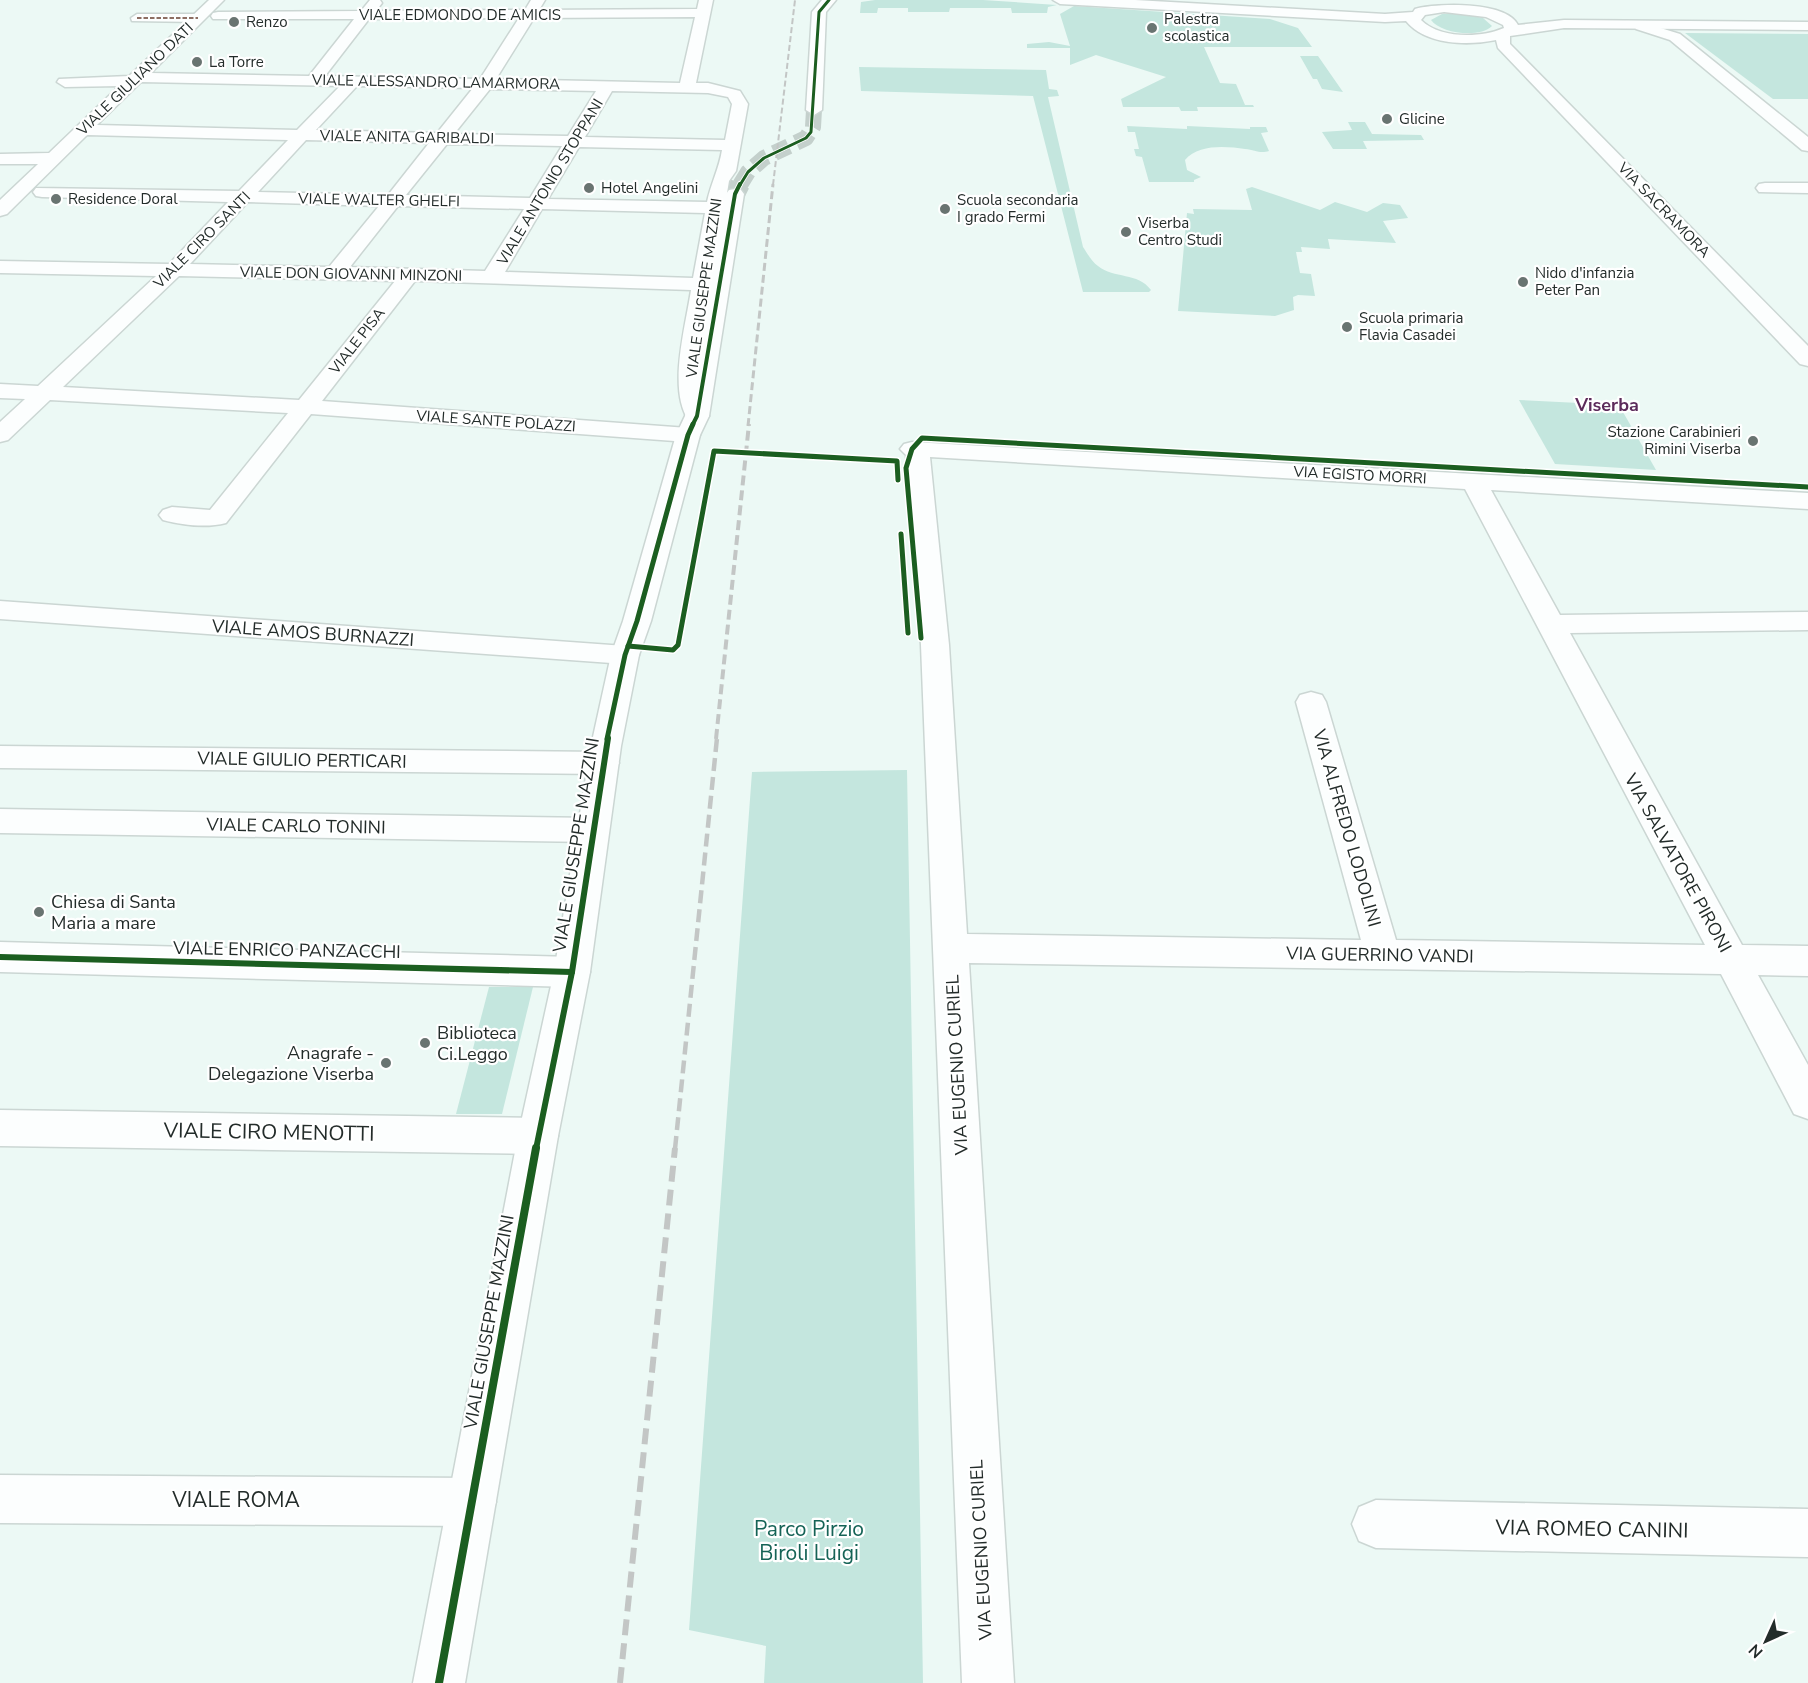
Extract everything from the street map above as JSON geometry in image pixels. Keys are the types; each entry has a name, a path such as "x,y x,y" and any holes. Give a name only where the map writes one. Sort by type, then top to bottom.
{"street":[{"path":"314,79 377,0"},
{"path":"334,273 390,200 485,84 538,0"},
{"path":"1060,0 1388,22 1418,22 1438,34 1467,38 1564,24"},
{"path":"1115,3 1133,0"},
{"path":"1161,0 1193,9"},
{"path":"1461,0 1474,10"},
{"path":"814,110 819,12 835,2"},
{"path":"1418,22 1430,9 1446,4 1500,17 1564,24 1690,27 1716,25"},
{"path":"687,87 704,6"},
{"name":"VIALE EDMONDO DE AMICIS","path":"217,8 365,15 531,14 704,6"},
{"name":"VIALE GIULIANO DATI","path":"0,210 198,18 217,8"},
{"name":"VIA SACRAMORA","path":"1500,17 1510,23 1503,45 1808,359"},
{"path":"137,18 198,18"},
{"path":"1612,25 1808,26"},
{"path":"1641,26 1675,37 1808,146"},
{"path":"1675,37 1690,27"},
{"name":"VIA SACRAMORA","path":"1467,38 1492,46 1520,62"},
{"name":"VIALE ALESSANDRO LAMARMORA","path":"65,82 136,79 314,79 687,87 724,90 734,94"},
{"name":"VIALE CIRO SANTI","path":"0,435 175,269 354,80"},
{"name":"VIALE ANTONIO STOPPANI","path":"492,277 576,141 607,86"},
{"name":"VIALE GIUSEPPE MAZZINI","path":"693,426 689,381 715,208 720,182 727,171 740,104 734,94"},
{"name":"VIALE ANITA GARIBALDI","path":"83,130 731,145"},
{"path":"0,159 54,158"},
{"path":"1765,188 1808,188"},
{"name":"VIALE WALTER GHELFI","path":"42,192 715,208"},
{"name":"VIALE GIUSEPPE MAZZINI","path":"439,1683 538,1136 572,972 603,764 625,655 637,621 693,426 735,194"},
{"name":"VIALE DON GIOVANNI MINZONI","path":"0,267 175,269 702,284"},
{"name":"VIALE PISA","path":"305,407 410,275"},
{"name":"VIALE SANTE POLAZZI","path":"0,392 693,426"},
{"path":"172,515 217,518 305,407"},
{"name":"VIA EGISTO MORRI","path":"918,449 1808,501"},
{"name":"VIA EUGENIO CURIEL","path":"918,449 935,645 988,1683"},
{"name":"VIA SALVATORE PIRONI","path":"1474,482 1548,624 1808,1102"},
{"name":"VIALE AMOS BURNAZZI","path":"0,610 625,655"},
{"path":"1548,624 1808,621"},
{"name":"VIA ALFREDO LODOLINI","path":"1311,702 1383,955"},
{"name":"VIALE GIULIO PERTICARI","path":"0,758 603,764"},
{"name":"VIALE CARLO TONINI","path":"0,821 592,830"},
{"name":"VIA GUERRINO VANDI","path":"951,948 1808,961"},
{"name":"VIALE ENRICO PANZACCHI","path":"0,957 572,972"},
{"name":"VIALE CIRO MENOTTI","path":"0,1128 538,1136"},
{"name":"VIALE ROMA","path":"0,1499 472,1502"},
{"name":"VIA ROMEO CANINI","path":"1377,1524 1808,1533"}],"green space":[{"path":"983,0 1057,5 1048,7 1047,13 1012,13 1011,8 950,8 949,12 908,12 908,8 878,8 877,13 860,13 861,2"},
{"path":"1074,6 1270,19 1298,28 1312,47 1204,47 1220,83 1236,84 1245,105 1254,107 1197,107 1198,111 1181,111 1179,107 1123,107 1121,99 1166,77 1096,55 1070,65 1070,48 1027,48 1027,44 1049,42 1070,46 1060,14"},
{"path":"1458,13 1483,18 1492,26 1479,32 1461,33 1443,29 1431,20 1442,14"},
{"path":"1685,33 1808,34 1808,99 1773,99"},
{"path":"1300,56 1318,56 1343,92 1322,89 1317,79 1313,79"},
{"path":"859,67 1046,70 1049,89 1057,90 1059,96 1048,97 1083,247 1094,262 1104,270 1139,280 1151,290 1149,292 1083,292 1033,96 861,91"},
{"path":"1348,122 1365,122 1372,134 1421,135 1424,140 1363,141 1367,149 1333,149 1322,132 1352,130"},
{"path":"1127,126 1187,129 1187,126 1250,129 1250,127 1266,127 1268,132 1261,133 1269,151 1213,147 1197,151 1185,160 1187,170 1201,177 1194,182 1149,182 1142,157 1136,156 1134,149 1139,149 1135,132 1128,132"},
{"path":"1252,187 1320,210 1335,202 1367,212 1383,203 1400,205 1408,218 1383,221 1396,243 1328,239 1330,249 1301,247 1302,252 1296,252 1300,273 1311,274 1315,296 1293,297 1294,310 1275,316 1178,311 1187,213 1194,214 1193,209 1252,210 1246,189"},
{"path":"1519,400 1619,405 1656,470 1555,464"},
{"name":"Parco Pirzio Biroli Luigi","path":"907,770 923,1683 764,1683 766,1646 689,1630 752,772"},
{"path":"489,987 533,987 502,1114 456,1114"}],"tunnel":[{"path":"740,185 748,172 764,158 806,138 813,127 814,110"},
{"path":"735,194 740,184"}],"railway":[{"path":"773,185 795,0"},
{"path":"748,426 773,184"},
{"path":"716,739 749,424"},
{"path":"675,1149 717,738"},
{"path":"620,1683 675,1148"}],"marked path":[{"path":"137,18 198,18"}],"cycle path":[{"path":"439,1683 538,1136 572,972 606,746 625,655 637,621 688,435 697,416 735,194 741,181 756,164 806,138 811,132 819,12 829,0"},
{"path":"921,638 906,468 912,449 922,438 1808,487"},
{"path":"628,646 673,650 678,645 714,451 897,461 898,480"},
{"path":"901,534 908,633"},
{"path":"0,957 572,972"}],"place":[{"name":"Renzo","path":"234,22"},
{"name":"Palestra scolastica","path":"1152,28"},
{"name":"La Torre","path":"197,62"},
{"name":"Glicine","path":"1387,119"},
{"name":"Hotel Angelini","path":"589,188"},
{"name":"Residence Doral","path":"56,199"},
{"name":"Scuola secondaria I grado Fermi","path":"945,209"},
{"name":"Viserba Centro Studi","path":"1126,232"},
{"name":"Nido d'infanzia Peter Pan","path":"1523,282"},
{"name":"Scuola primaria Flavia Casadei","path":"1347,327"},
{"name":"Stazione Carabinieri Rimini Viserba","path":"1753,441"},
{"name":"Chiesa di Santa Maria a mare","path":"39,912"},
{"name":"Biblioteca Ci.Leggo","path":"425,1043"},
{"name":"Anagrafe - Delegazione Viserba","path":"386,1063"}],"district":[{"name":"Viserba","path":"1607,405"}]}
